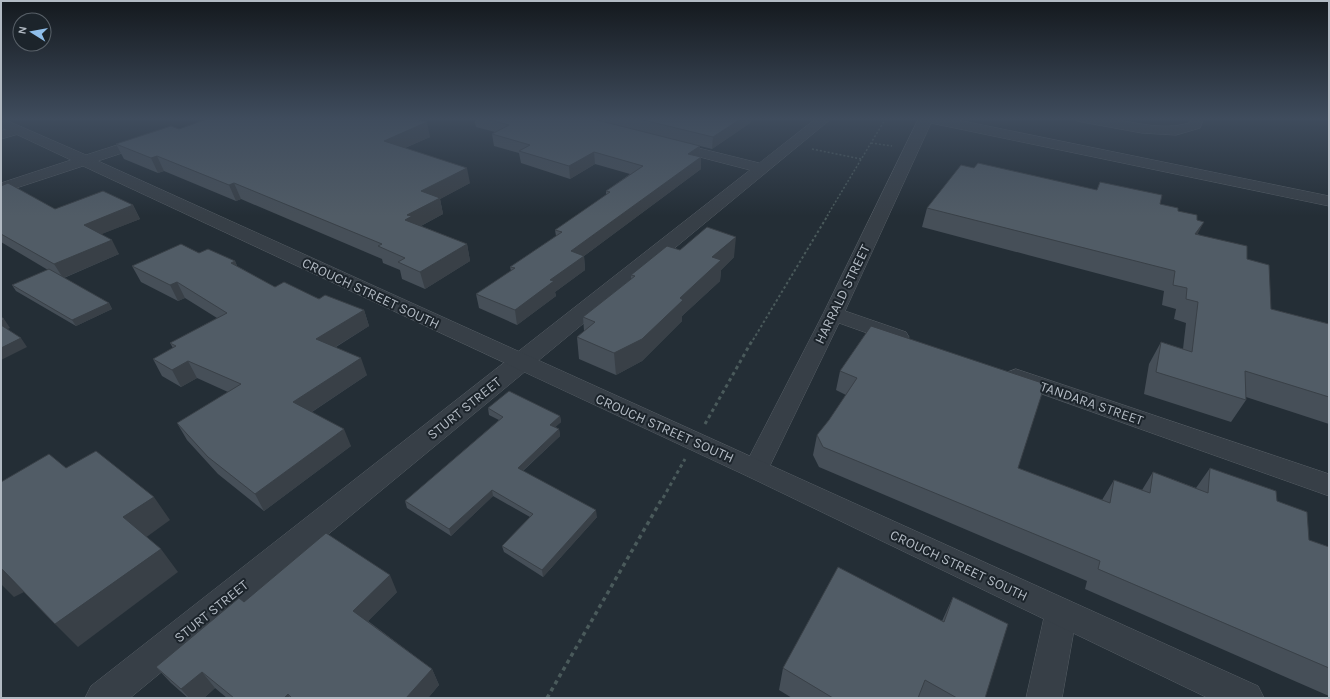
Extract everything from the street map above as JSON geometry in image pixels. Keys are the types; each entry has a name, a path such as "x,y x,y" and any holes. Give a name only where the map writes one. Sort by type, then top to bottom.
{"street":[{"name":"CROUCH STREET SOUTH","path":"62,151 694,442 756,469 1061,613 1246,698"},
{"path":"1,188 115,151"},
{"path":"691,151 762,169"},
{"name":"STURT STREET","path":"103,698 785,151"},
{"name":"HARRALD STREET","path":"756,469 833,314 911,151"},
{"path":"1085,151 1329,201"},
{"path":"833,314 916,343"},
{"name":"TANDARA STREET","path":"998,371 1329,484"},
{"path":"1044,698 1061,613"}],"path":[{"path":"820,151 861,159"},
{"path":"547,698 764,320 866,151"}],"building":[{"path":"133,151 414,151 467,168 421,191 440,198 407,215 412,216 405,220 467,244 420,272 398,262 405,258 378,246 382,244 234,183 229,185 157,156 151,158"},
{"path":"519,151 693,151 688,154 701,157 571,251 584,256 550,280 554,281 515,310 476,294 515,268 510,267 562,232 555,230 610,192 606,191 643,166 594,152 569,166"},
{"path":"978,163 1097,190 1100,182 1162,195 1160,204 1178,208 1178,211 1197,215 1197,220 1204,222 1195,234 1247,246 1247,259 1269,265 1271,309 1329,324 1329,397 1245,371 1246,400 1156,372 1161,342 1192,352 1198,302 1186,299 1187,288 1173,285 1175,271 927,208 961,165 974,168"},
{"path":"8,183 55,209 103,191 133,205 84,225 112,240 54,264 1,234 1,186"},
{"path":"707,227 736,237 712,257 721,260 680,298 683,300 642,339 614,353 577,337 595,322 583,317 635,276 631,275 667,246 680,250"},
{"path":"181,244 199,253 208,249 235,261 231,263 275,287 284,282 319,299 325,295 364,310 316,339 361,358 293,402 344,429 255,494 208,457 177,423 241,384 188,361 172,370 153,359 176,346 170,343 227,313 177,282 170,285 132,266"},
{"path":"49,269 109,303 72,320 12,285"},
{"path":"1,325 21,338 1,348"},
{"path":"871,326 1045,384 1018,468 1110,503 1114,480 1150,493 1153,472 1208,493 1210,468 1276,491 1277,501 1307,512 1309,540 1329,547 1329,668 1098,569 1100,561 823,447 817,435 829,420 857,378 840,371"},
{"path":"509,391 560,416 550,425 559,429 518,468 596,510 542,570 502,546 533,514 492,490 449,529 405,501 503,417 488,408"},
{"path":"96,451 154,497 123,517 161,549 55,624 1,569 1,482 49,454 66,468"},
{"path":"326,533 390,575 353,611 432,669 406,698 292,698 288,694 284,698 234,698 202,672 181,689 156,667 239,598 244,602"},
{"path":"838,567 944,622 953,597 1008,624 985,698 957,698 925,680 918,698 833,698 783,668"}]}
